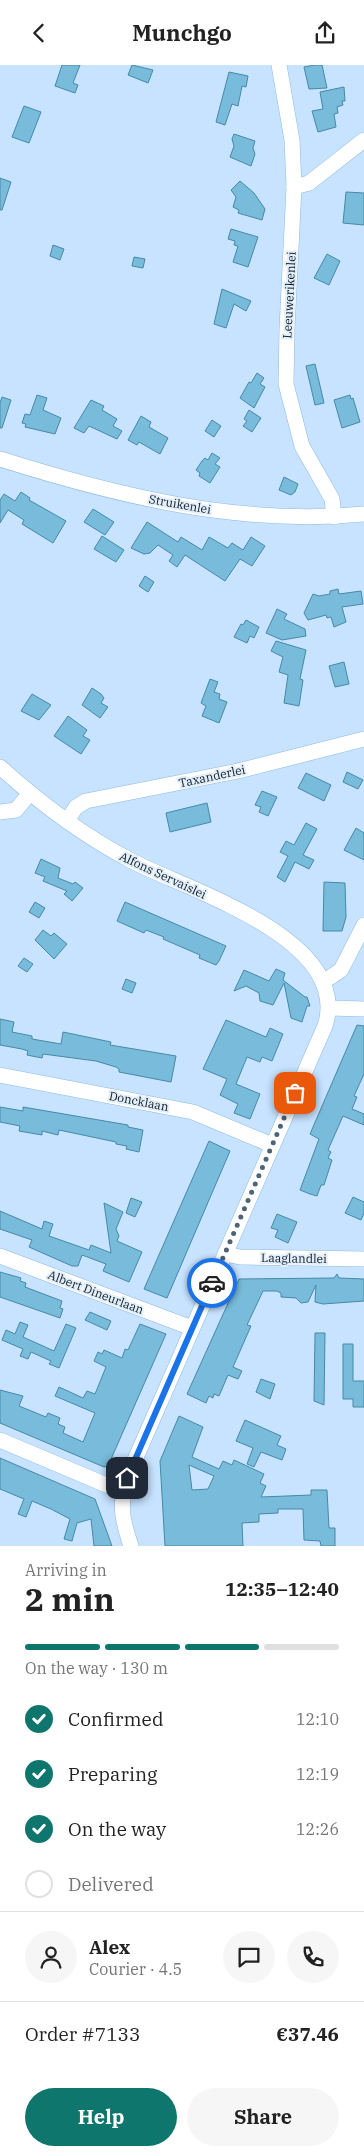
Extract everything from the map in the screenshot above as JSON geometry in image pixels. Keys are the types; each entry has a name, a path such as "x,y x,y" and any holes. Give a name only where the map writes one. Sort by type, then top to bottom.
{"street":[{"name":"Leeuwerikenlei","path":"279,65 292,140 294,187 286,329 286,384 302,446 332,499 334,517"},
{"path":"294,187 309,183 364,140"},
{"name":"Struikenlei","path":"0,459 55,477 155,501 202,509 282,517 334,517 364,514"},
{"name":"Taxanderlei","path":"67,821 76,807 86,801 238,771 364,739"},
{"name":"Alfons Servaislei","path":"0,767 29,794 67,821 131,861 234,908 264,924 297,950 310,963 324,982"},
{"path":"0,813 16,810 29,794"},
{"path":"131,1546 121,1511 123,1492 224,1254 325,1026 329,1009 324,982 341,970 364,925"},
{"path":"329,1009 364,1009"},
{"name":"Doncklaan","path":"0,1075 193,1112 272,1145"},
{"name":"Laaglandlei","path":"224,1254 240,1257 364,1259"},
{"name":"Albert Dineurlaan","path":"0,1256 192,1328"},
{"path":"0,1440 123,1492"}],"building":[{"path":"62,65 80,65 73,83 78,85 75,93 55,86"},
{"path":"132,65 153,70 148,83 128,75"},
{"path":"322,65 327,88 309,89 304,67"},
{"path":"229,72 248,76 246,87 242,86 238,106 232,104 225,125 216,122"},
{"path":"344,87 345,101 342,101 343,105 337,107 338,113 334,114 336,127 318,132 312,111 323,109 320,92"},
{"path":"24,106 41,112 29,143 12,137"},
{"path":"234,134 255,141 253,148 255,154 251,166 230,157 234,146 232,139"},
{"path":"0,178 11,182 2,210 0,210"},
{"path":"240,181 254,193 265,209 262,220 238,213 239,210 233,207 236,197 231,190"},
{"path":"346,192 364,193 364,225 343,223"},
{"path":"231,229 258,237 248,267 233,262 238,246 234,245 235,241 228,239"},
{"path":"53,245 64,249 60,260 50,256"},
{"path":"327,254 340,261 329,285 314,278"},
{"path":"134,257 145,259 143,268 132,266"},
{"path":"222,289 251,301 246,311 234,304 226,328 214,324"},
{"path":"315,364 324,403 315,405 306,366"},
{"path":"257,373 264,378 260,384 265,387 254,408 240,398 249,382 251,383"},
{"path":"37,395 47,398 43,410 61,418 55,434 25,427 26,424 22,423 25,414 30,415"},
{"path":"350,395 351,399 353,398 360,422 342,428 334,400"},
{"path":"2,397 11,400 2,428 0,428 0,403"},
{"path":"91,400 104,406 102,410 117,419 113,426 122,431 117,439 89,426 84,433 74,428"},
{"path":"249,410 261,418 252,432 243,426 247,421 244,419"},
{"path":"141,416 151,422 149,427 168,438 160,454 139,442 137,445 128,440"},
{"path":"212,420 221,426 214,437 205,431"},
{"path":"212,453 220,458 215,464 220,467 210,483 199,476 200,473 196,470 205,458 208,460"},
{"path":"284,477 298,484 295,492 291,495 279,490"},
{"path":"21,492 30,498 29,500 66,521 53,543 22,524 24,520 8,510 0,523 0,500 4,494 15,501"},
{"path":"93,509 114,522 105,535 84,522"},
{"path":"147,522 178,542 181,537 202,550 209,537 228,548 232,543 243,550 251,537 265,546 252,566 240,559 225,581 185,555 177,567 169,561 173,555 158,545 150,553 144,554 131,548"},
{"path":"102,536 124,550 116,562 94,549"},
{"path":"145,576 154,582 148,592 139,586"},
{"path":"338,589 339,594 361,591 363,604 342,607 346,622 334,627 331,617 327,618 326,615 308,620 304,613 313,594 319,596 330,594 330,591"},
{"path":"277,609 287,614 284,619 305,629 306,636 282,640 266,633"},
{"path":"246,620 259,627 254,638 250,636 247,643 234,637 241,624 243,625"},
{"path":"276,641 306,650 300,679 303,680 299,706 284,703 288,675 279,672 283,657 271,651"},
{"path":"344,662 349,684 335,687 329,666"},
{"path":"210,679 218,682 214,692 220,694 219,699 227,702 219,723 202,716 206,706 201,703"},
{"path":"92,688 101,694 104,698 101,703 108,707 100,718 82,705"},
{"path":"32,694 51,705 39,720 21,711"},
{"path":"68,716 87,730 83,736 90,740 81,754 54,736"},
{"path":"347,772 363,780 358,789 343,782"},
{"path":"306,773 331,785 324,801 298,788"},
{"path":"262,791 277,797 268,816 259,812 261,807 255,805"},
{"path":"207,803 211,822 170,832 166,813"},
{"path":"306,823 317,829 303,855 314,860 309,869 295,862 285,882 277,877 288,856 280,852 286,841 294,845"},
{"path":"356,828 364,833 364,860 344,850"},
{"path":"41,859 60,868 58,878 73,884 75,882 83,888 72,901 64,894 67,891 43,881 45,877 35,873"},
{"path":"324,882 345,883 346,917 342,931 323,931"},
{"path":"35,902 45,908 39,918 29,912"},
{"path":"125,902 226,946 219,961 216,965 199,958 200,955 163,939 164,937 146,930 144,933 117,921"},
{"path":"43,930 51,936 54,933 67,944 54,959 35,940"},
{"path":"24,958 33,964 27,972 18,966"},
{"path":"276,969 285,973 283,980 307,997 310,1006 307,1006 302,1022 291,1018 284,983 273,1005 260,1001 259,993 246,986 234,991 244,970 269,981"},
{"path":"126,979 136,983 132,993 122,989"},
{"path":"0,1019 14,1022 12,1032 32,1036 32,1039 61,1044 63,1032 111,1042 110,1045 176,1056 171,1082 119,1072 119,1069 116,1067 96,1061 43,1054 42,1058 27,1055 28,1051 0,1045"},
{"path":"226,1020 266,1037 270,1028 283,1034 272,1061 262,1057 260,1062 247,1057 236,1084 260,1094 250,1119 234,1113 238,1104 220,1095 227,1079 203,1069"},
{"path":"357,1025 364,1026 364,1074 354,1096 357,1097 352,1109 364,1114 364,1125 343,1116 328,1150 331,1152 328,1158 332,1160 324,1185 321,1185 317,1196 300,1190 319,1139 310,1134"},
{"path":"0,1107 23,1111 23,1107 128,1125 128,1127 143,1130 139,1152 126,1149 127,1146 116,1144 116,1142 59,1130 58,1135 42,1131 42,1135 19,1131 20,1126 0,1122"},
{"path":"209,1141 230,1151 167,1298 144,1289"},
{"path":"353,1197 364,1202 364,1213 361,1220 345,1213"},
{"path":"131,1198 142,1202 135,1217 126,1213"},
{"path":"104,1203 123,1212 116,1229 119,1236 117,1241 142,1252 129,1282 103,1271 106,1264 82,1255 78,1266 72,1266 29,1247 32,1240 0,1229 0,1211 42,1229 44,1221 53,1224 49,1236 89,1250 91,1245 111,1253"},
{"path":"277,1214 297,1222 288,1243 275,1237 278,1230 271,1228"},
{"path":"0,1272 21,1278 20,1281 26,1283 25,1287 62,1301 60,1308 63,1309 60,1318 0,1297"},
{"path":"337,1274 339,1278 364,1279 364,1301 323,1304 315,1302 316,1285 308,1302 301,1303 296,1298 281,1297 281,1293 277,1291 263,1291 247,1325 251,1326 233,1367 242,1371 238,1379 228,1375 219,1396 214,1394 213,1398 209,1396 206,1403 187,1394 239,1279 334,1278"},
{"path":"90,1312 111,1321 107,1330 85,1320"},
{"path":"20,1322 28,1325 23,1337 54,1351 66,1324 76,1328 59,1368 49,1364 51,1361 31,1352 28,1359 20,1356 23,1349 2,1340 6,1330 15,1334"},
{"path":"140,1324 166,1334 108,1466 104,1467 0,1423 0,1390 23,1396 19,1406 46,1417 48,1413 60,1418 58,1424 65,1427 63,1433 83,1442 95,1413 55,1396 59,1387 83,1398 87,1391 95,1394 106,1367 94,1361 98,1352 102,1354 104,1350 122,1358 125,1349 128,1350"},
{"path":"315,1333 325,1333 324,1405 314,1401"},
{"path":"343,1344 353,1344 353,1381 364,1381 364,1407 353,1407 353,1399 343,1399"},
{"path":"261,1379 275,1384 270,1399 256,1392"},
{"path":"179,1416 203,1427 192,1457 219,1469 223,1461 232,1465 234,1460 264,1474 260,1483 266,1486 261,1497 311,1495 311,1490 327,1490 329,1528 335,1528 335,1546 321,1546 320,1541 304,1540 303,1509 278,1509 278,1513 259,1514 259,1522 242,1523 243,1546 165,1546 160,1461","holes":["189,1465 214,1476 208,1489 192,1490"]},
{"path":"245,1420 281,1436 277,1445 286,1449 282,1460 261,1452 254,1467 247,1464 253,1448 236,1441"},
{"path":"0,1458 95,1499 112,1546 94,1546 91,1519 77,1523 72,1541 64,1539 70,1519 51,1509 32,1501 26,1517 18,1514 24,1499 0,1489"}],"way so far":[{"path":"212,1283 295,1093"}],"route":[{"path":"127,1478 212,1283"}]}
